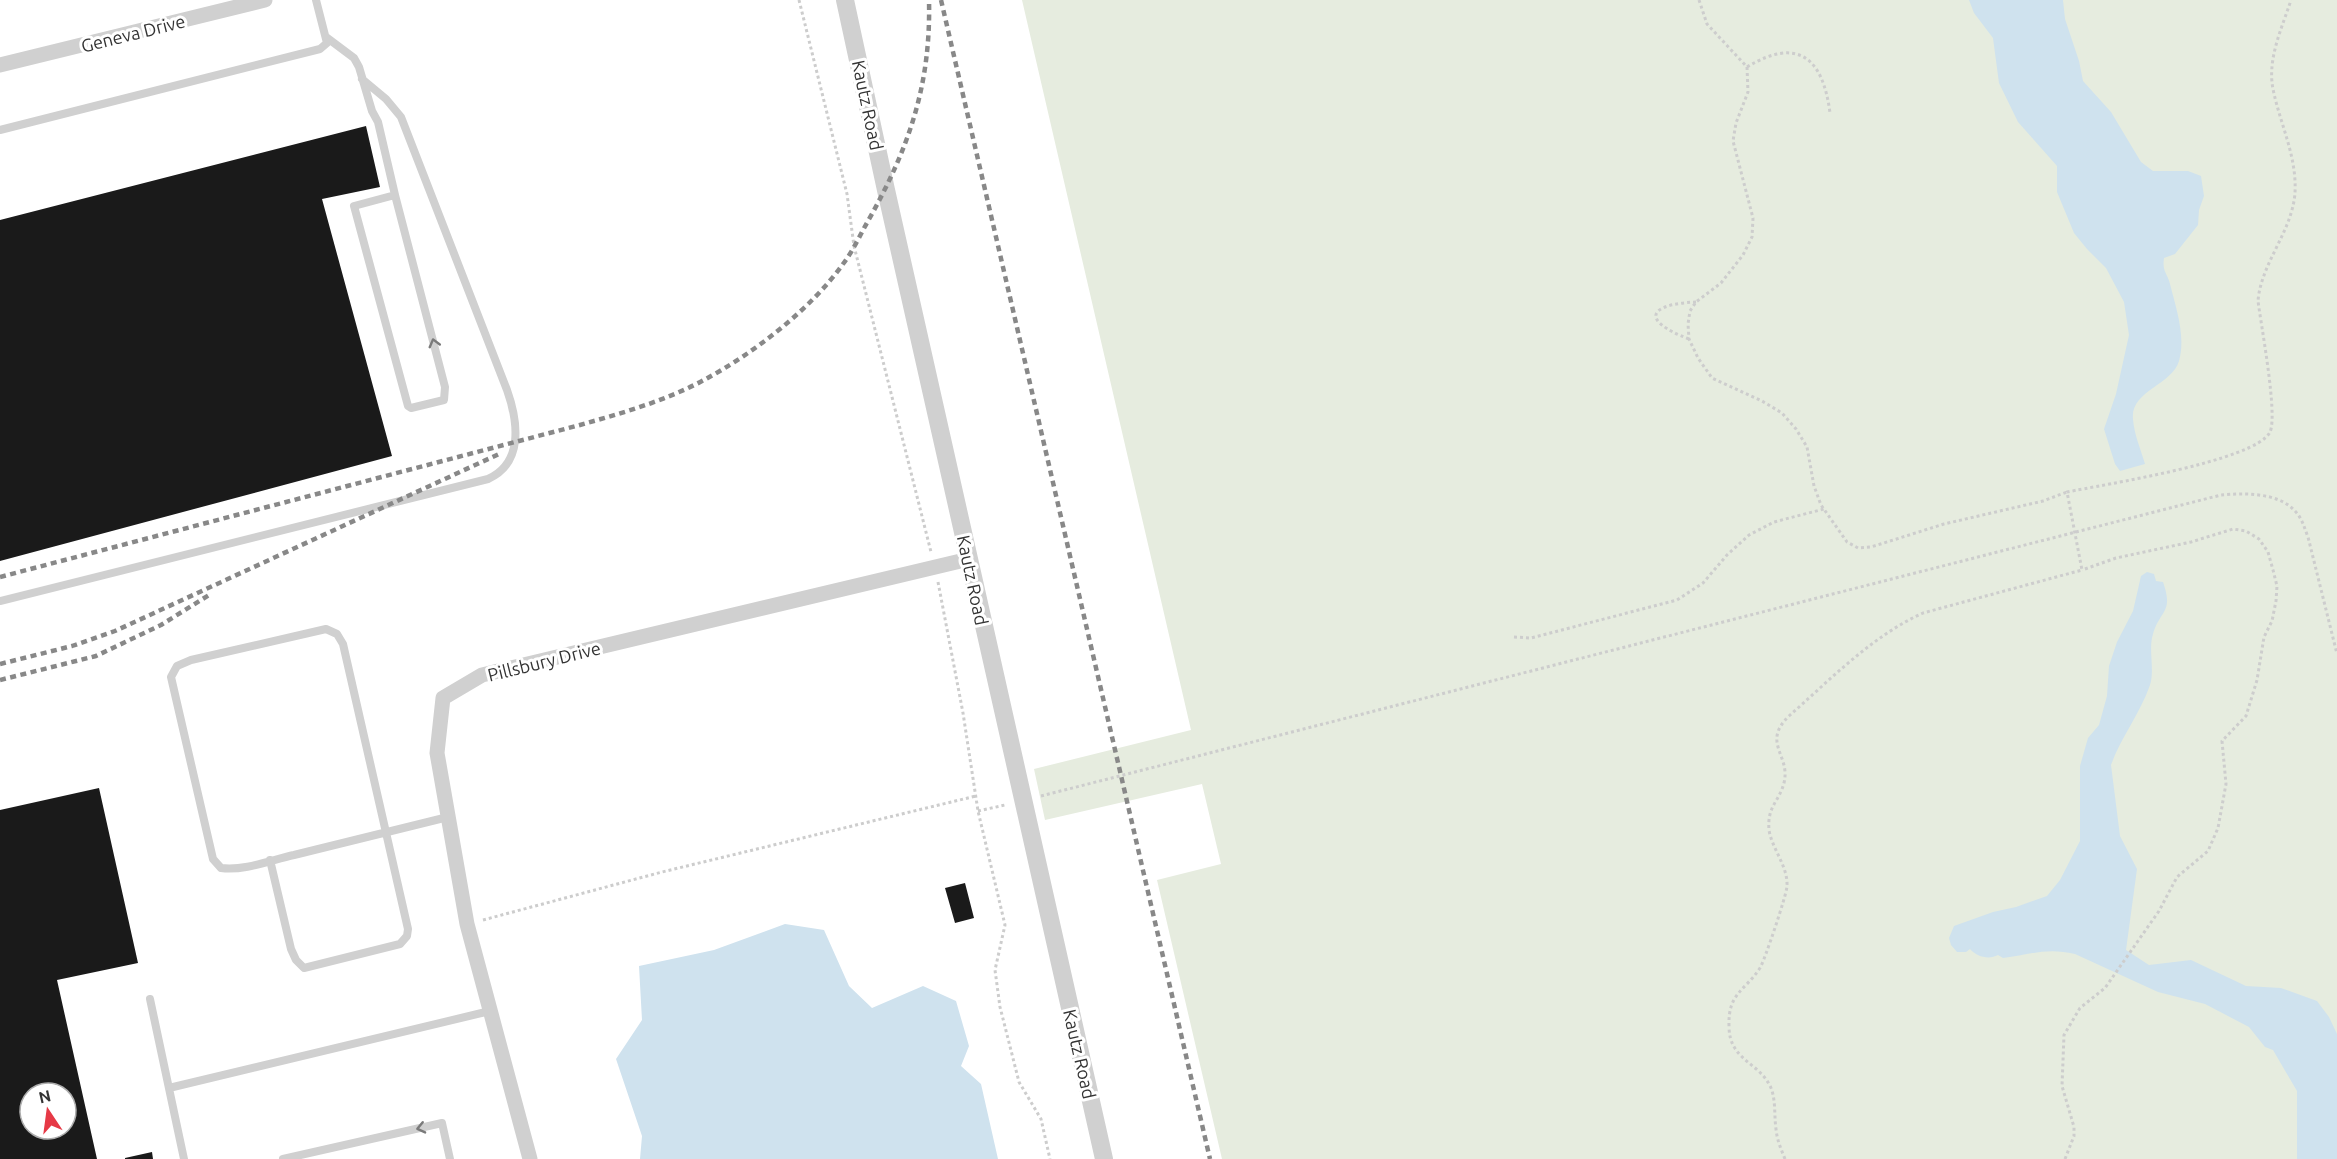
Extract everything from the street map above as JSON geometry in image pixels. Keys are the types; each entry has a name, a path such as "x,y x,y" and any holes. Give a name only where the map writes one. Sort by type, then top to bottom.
{"street":[{"name":"Geneva Drive","path":"0,65 265,0"},
{"name":"Kautz Road","path":"845,0 1022,801 1104,1159"},
{"name":"Pillsbury Drive","path":"530,1159 467,924 437,753 443,698 482,675 969,559"}],"lane":[{"path":"0,130 320,49 327,43 316,0"},
{"path":"326,38 354,58 378,122 445,387 444,399 411,408 408,406 354,206 395,195"},
{"path":"0,601 474,482 500,474 510,460 516,426 515,412 507,390 400,117 386,99 362,79"},
{"path":"270,860 291,950 296,960 304,968 400,944 406,936 408,929 387,832 343,644 337,633 326,629 191,660 177,666 171,677 213,859 221,868 233,870 270,860 387,832 448,817"},
{"path":"150,999 184,1159"},
{"path":"169,1088 490,1011"},
{"path":"283,1159 442,1123 450,1159"}],"path":[{"path":"799,0 847,194 854,246 935,567 963,713 975,796 1005,925 995,970 1000,1007 1017,1074 1041,1119 1050,1159"},
{"path":"1699,0 1707,24 1747,67 1748,92 1736,123 1733,141 1753,218 1752,237 1743,255 1721,283 1696,302 1690,311 1689,339 1698,358 1712,378 1782,413 1796,429 1807,447 1814,486 1824,508 1847,542 1858,548 1870,548 1944,524 2043,501 2067,492 2112,485 2236,453 2259,443 2269,434 2272,423 2272,401 2258,301 2259,288 2292,214 2295,192 2293,163 2273,89 2272,73 2275,46 2291,0"},
{"path":"1747,67 1772,53 1786,51 1797,54 1808,61 1827,90 1830,113"},
{"path":"1689,339 1669,331 1659,324 1656,318 1662,307 1674,303 1696,302"},
{"path":"2067,492 2082,570"},
{"path":"978,811 2221,495 2243,493 2278,500 2293,508 2302,519 2337,654"},
{"path":"1514,637 1531,638 1677,600 1702,583 1727,555 1749,536 1774,522 1824,508"},
{"path":"1785,1159 1779,1147 1771,1087 1739,1056 1731,1043 1729,1028 1730,1011 1736,993 1761,967 1787,887 1782,866 1771,840 1769,827 1769,813 1783,786 1785,776 1776,742 1781,724 1884,634 1923,613 2082,570 2116,558 2191,542 2233,529 2246,531 2259,539 2268,552 2277,586 2272,621 2264,637 2257,680 2246,716 2222,741 2226,784 2218,828 2208,851 2177,877 2159,911 2105,988 2080,1008 2064,1035 2062,1086 2074,1127 2074,1136 2065,1159"},
{"path":"467,924 673,869 975,796"}],"shaded area":[{"path":"1022,0 2337,0 2337,1159 1222,1159 1157,880 1221,864 1202,784 1045,820 1034,769 1191,730"}],"water":[{"path":"1969,0 2063,0 2065,19 2083,81 2111,112 2141,162 2153,171 2188,171 2201,176 2204,196 2199,210 2198,225 2175,254 2164,258 2164,269 2170,284 2181,332 2179,361 2175,369 2144,395 2134,409 2135,430 2145,464 2120,471 2115,464 2104,429 2116,394 2129,335 2124,302 2106,268 2074,233 2057,192 2057,166 2018,122 1999,83 1993,38 1974,13"},
{"path":"2147,572 2154,574 2156,581 2163,582 2167,606 2153,634 2150,685 2111,765 2120,836 2137,869 2126,950 2149,965 2191,960 2246,986 2281,988 2317,1001 2329,1017 2337,1034 2337,1159 2297,1159 2297,1091 2273,1050 2265,1047 2249,1027 2205,1004 2158,992 2075,954 2046,951 2003,958 1998,955 1983,957 1970,949 1966,952 1957,952 1951,945 1949,938 1954,926 2047,896 2060,880 2080,841 2080,766 2088,738 2099,725 2107,696 2109,666 2117,642 2133,611 2141,576"},
{"path":"785,924 824,930 849,986 872,1008 923,986 956,1001 969,1046 961,1066 981,1084 998,1159 640,1159 642,1136 616,1059 642,1020 639,966 714,950"}],"building":[{"path":"366,126 380,187 322,199 392,456 0,561 0,220"},
{"path":"99,788 138,963 57,980 97,1159 0,1159 0,810"},
{"path":"965,883 974,918 955,923 945,888"},
{"path":"152,1152 153,1159 125,1159 125,1158"}],"railway":[{"path":"0,577 596,420 674,394 723,369 761,344 798,314 830,281 847,259 895,168 915,115 926,60 929,0"},
{"path":"941,0 1210,1159"},
{"path":"0,664 72,646 115,631 499,454"},
{"path":"0,680 96,656 161,625 209,595"}]}
